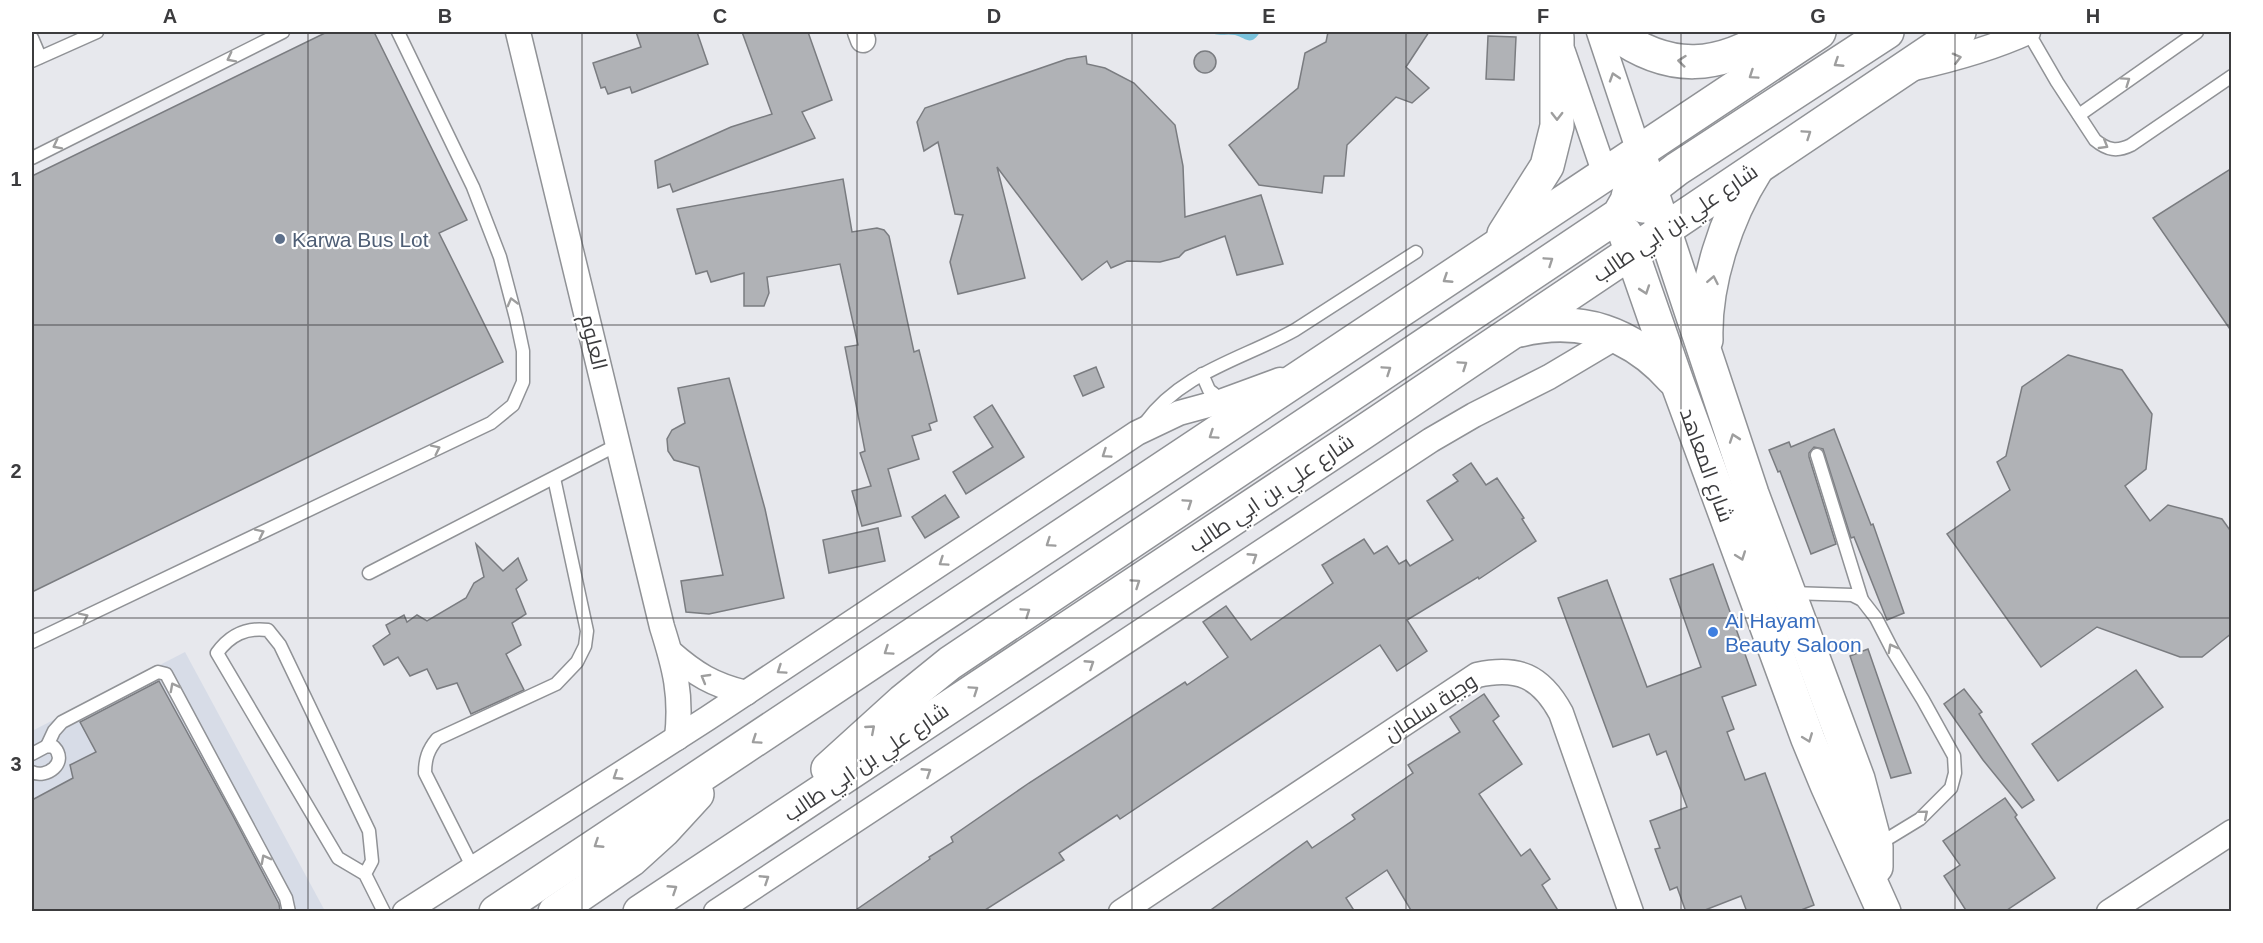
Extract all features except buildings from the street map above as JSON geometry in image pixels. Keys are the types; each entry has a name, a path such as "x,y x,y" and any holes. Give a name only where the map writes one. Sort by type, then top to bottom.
{"main road":[{"path":"1613,32 1630,44 1665,59 1692,62 1719,59 1745,51 1776,32"},
{"path":"496,912 1820,32"},
{"path":"1632,252 1640,212 1651,189 1677,169 1887,32"},
{"name":"شارع علي بن ابي طالب","path":"640,912 1959,32"},
{"path":"1496,246 1546,166 1557,126 1557,34"},
{"path":"767,827 862,736 950,663 1619,214 1627,201 1639,152"},
{"name":"شارع المعاهد","path":"1639,152 1752,494 1858,779 1876,847 1880,902"},
{"path":"1707,359 1708,304 1720,249 1742,192 1758,166"},
{"name":"شارع المعاهد","path":"1605,174 1677,382 1808,739 1880,902"},
{"path":"1512,332 1539,325 1566,324 1589,327 1618,336 1640,348 1677,382"},
{"path":"555,912 631,860 687,805 717,766"}],"street":[{"name":"العلوم","path":"518,32 662,627 670,652 679,694 677,738"},
{"name":"شارع المعاهد","path":"1599,32 1639,152"},
{"name":"شارع علي بن ابي طالب","path":"1900,71 1962,57 2028,32"},
{"name":"شارع المعاهد","path":"1557,34 1605,174"},
{"name":"شارع علي بن ابي طالب","path":"716,912 1431,440 1474,415 1549,377 1618,336"},
{"path":"405,912 746,693 1137,433 1179,413 1223,401 1314,367"},
{"path":"670,652 705,679 724,688 746,693"},
{"name":"وجبة سلمان","path":"1121,912 1477,675 1497,670 1518,672 1536,681 1552,695 1562,713 1631,912"},
{"path":"2109,912 2232,832"}],"lane":[{"path":"32,38 36,59 97,32"},
{"path":"32,158 284,32"},
{"path":"32,642 491,423 513,405 523,382 523,351 500,257 472,187 398,32"},
{"path":"2028,32 2056,82 2095,140 2112,150 2122,149 2232,75"},
{"path":"2079,115 2197,32"},
{"path":"1137,433 1166,400 1182,386 1202,374 1295,330 1416,252"},
{"path":"1202,374 1209,390 1223,401"},
{"path":"369,573 619,444"},
{"path":"1817,455 1862,600 1876,618 1954,756 1955,773 1951,788 1920,819 1876,847"},
{"path":"473,868 425,773 425,762 429,748 438,739 556,684 577,662 585,646 586,631 554,478"},
{"path":"1790,592 1852,595 1862,600"},
{"path":"365,874 372,861 369,831 280,645 268,630 256,628 226,640 217,653 338,858 365,874 384,912"},
{"path":"47,746 54,731 72,716 158,672 166,674 286,898 289,912"},
{"path":"32,754 47,746 54,747 60,752 60,760 56,766 43,773 32,772"}],"shaded area":[{"path":"185,652 325,911 32,912 32,731"}],"water":[{"path":"1210,32 1260,32 1251,40 1235,35"}],"place":[{"name":"Karwa Bus Lot","path":"280,239"},
{"name":"Al Hayam Beauty Saloon","path":"1713,632"}]}
